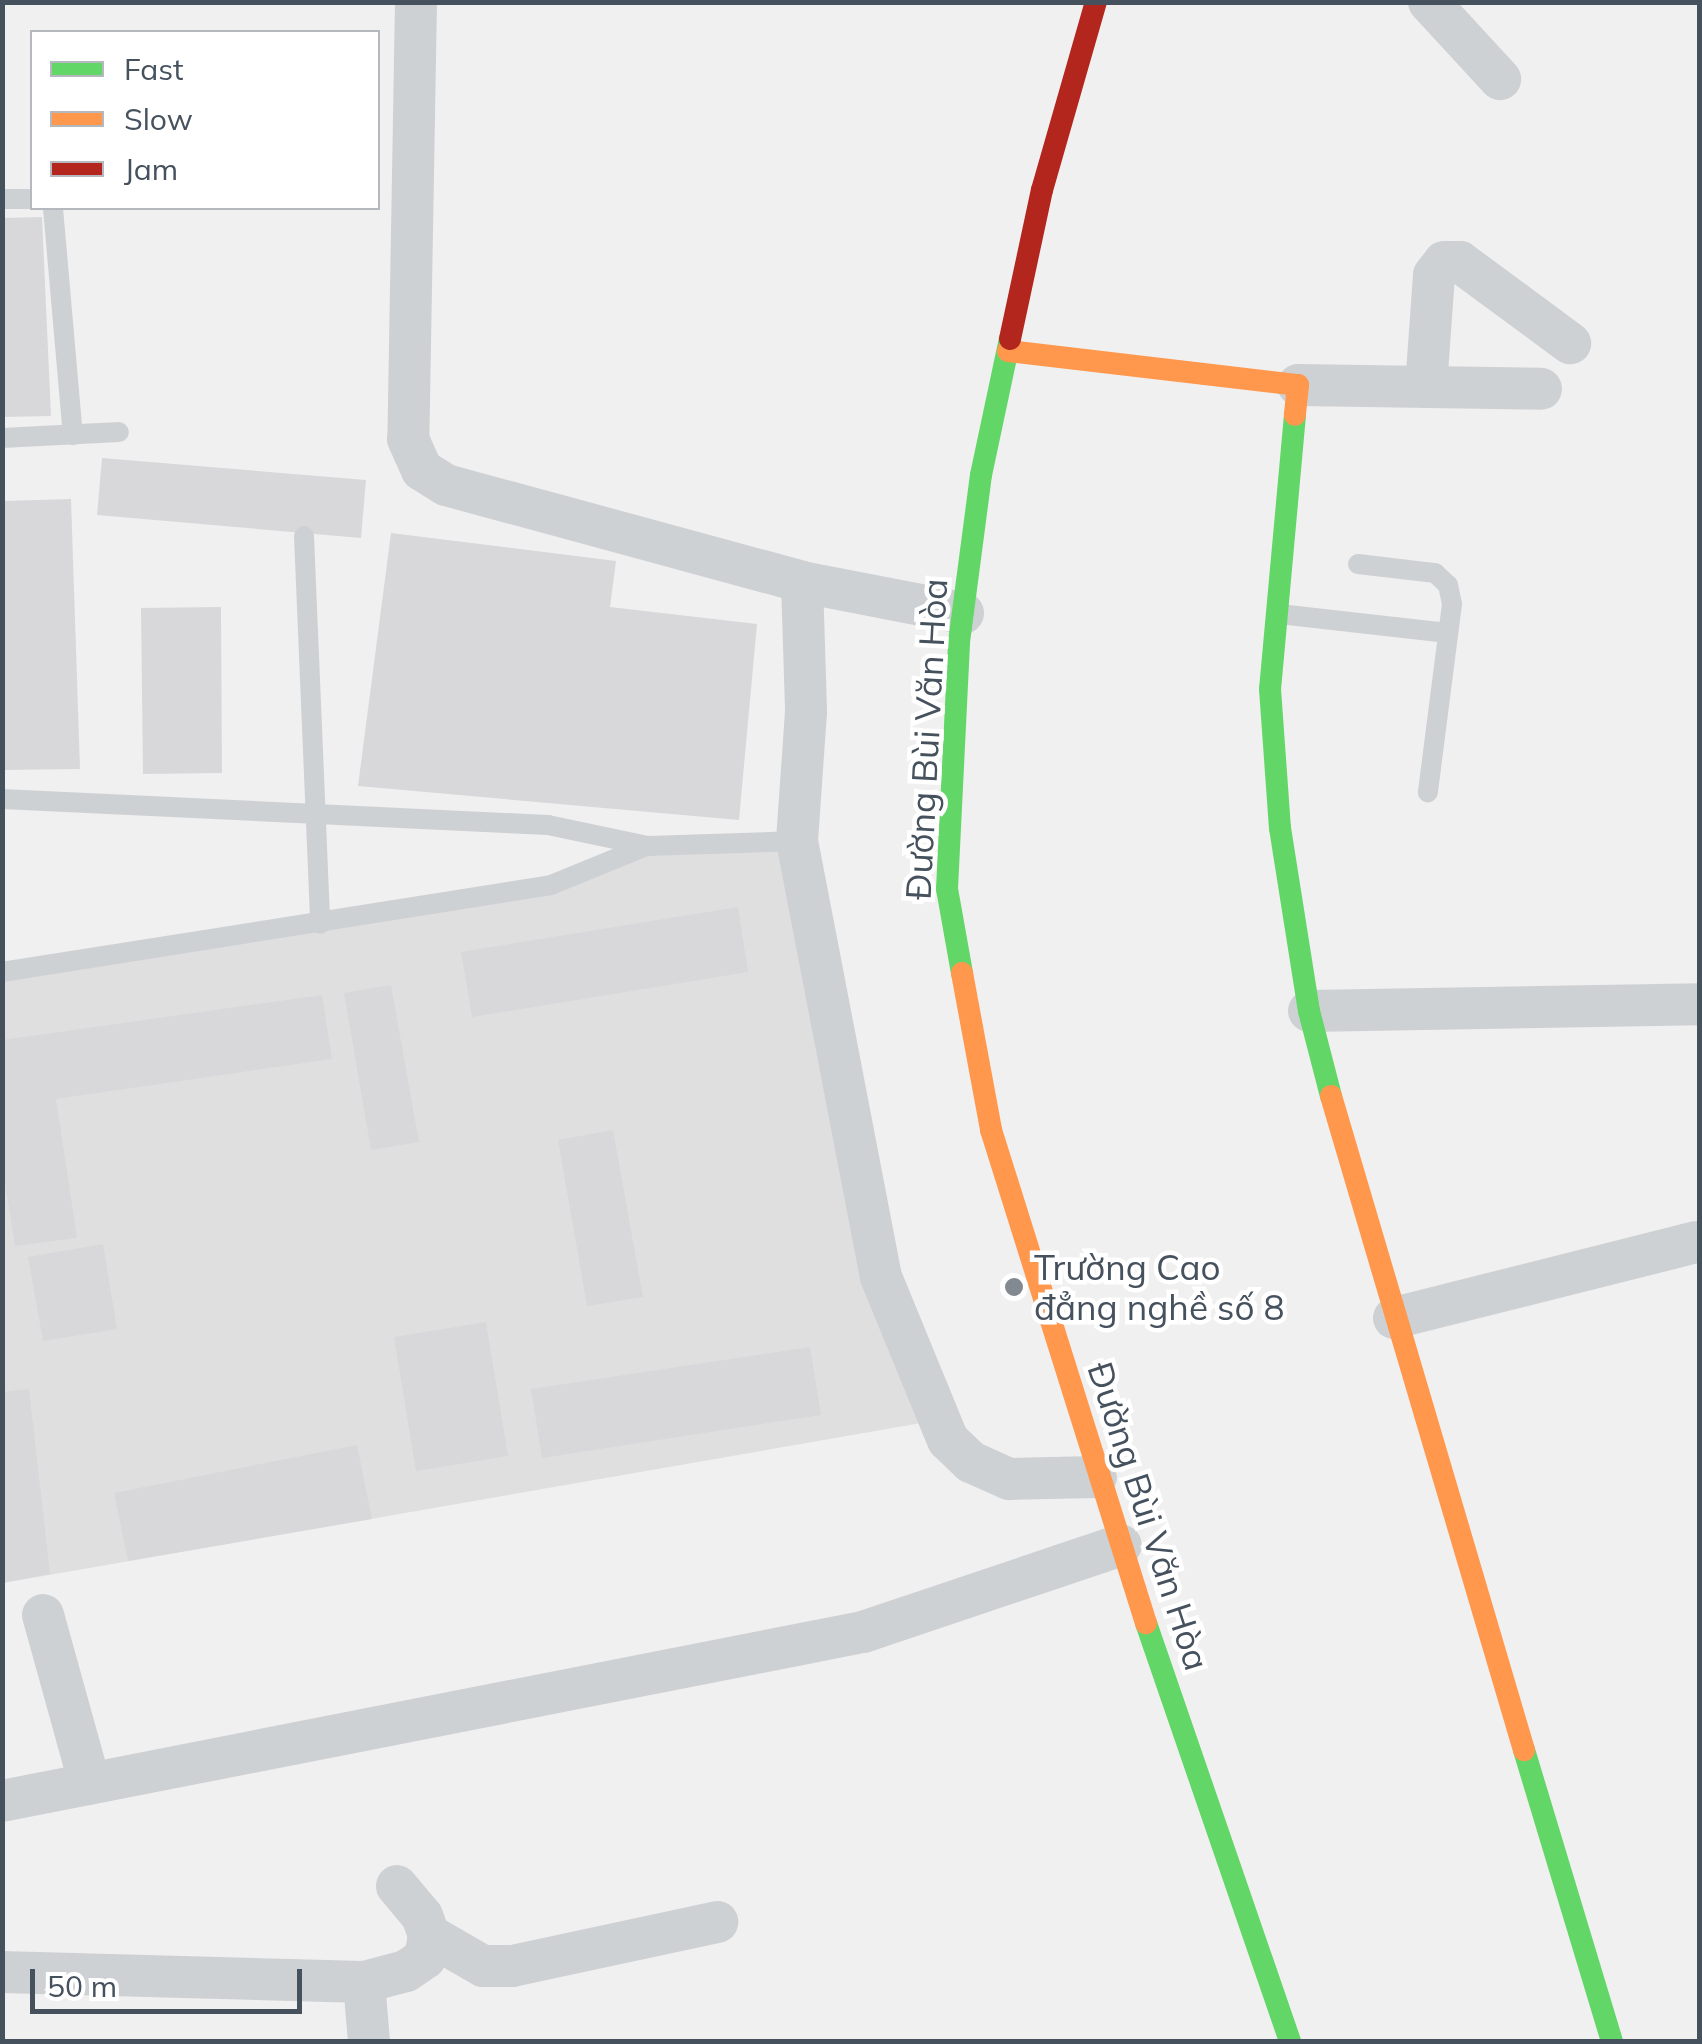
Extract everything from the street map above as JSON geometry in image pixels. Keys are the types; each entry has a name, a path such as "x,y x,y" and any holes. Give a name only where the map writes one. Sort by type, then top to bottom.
{"main road":[{"name":"Đường Bùi Văn Hòa","path":"1096,2 1042,190 981,475 962,613 947,890 991,1130 1096,1477 1290,2042"},
{"path":"1008,351 1298,385 1270,689 1280,828 1310,1011 1394,1318 1612,2042"}],"street":[{"path":"416,2 408,439 422,470 446,486 802,582 962,613"},
{"path":"1430,2 1500,78"},
{"path":"1426,387 1434,275 1444,262 1460,262 1570,343"},
{"path":"1298,385 1541,389"},
{"path":"802,582 806,712 797,841 881,1276 948,1440 971,1462 1009,1479 1096,1477"},
{"path":"1310,1011 1700,1004"},
{"path":"1394,1318 1697,1242"},
{"path":"2,1801 863,1632 1121,1545"},
{"path":"42,1616 90,1784"},
{"path":"2,1972 364,1982 406,1971 425,1958 429,1935 422,1916 397,1886"},
{"path":"429,1935 483,1966 512,1966 717,1922"},
{"path":"364,1982 369,2042"}],"lane":[{"path":"2,199 30,199"},
{"path":"53,210 73,435"},
{"path":"2,438 119,432"},
{"path":"304,536 312,814 320,924"},
{"path":"1358,564 1434,573 1448,585 1452,604 1428,792"},
{"path":"1277,614 1448,633"},
{"path":"2,799 548,825 648,846 797,841"},
{"path":"2,972 550,885 648,846"}],"shaded area":[{"path":"785,842 927,1422 3,1583 3,972 551,885 648,846"}],"building":[{"path":"42,217 51,416 2,417 2,218"},
{"path":"102,458 366,480 361,538 97,515"},
{"path":"71,499 80,769 3,770 3,501"},
{"path":"391,533 616,561 610,607 757,624 739,820 358,786"},
{"path":"221,607 222,773 143,774 141,608"},
{"path":"738,907 748,972 472,1017 461,952"},
{"path":"391,985 419,1142 371,1150 344,993"},
{"path":"322,995 332,1059 56,1099 77,1238 15,1246 2,1164 2,1040"},
{"path":"613,1130 643,1297 587,1306 558,1140"},
{"path":"103,1244 117,1329 43,1341 28,1257"},
{"path":"486,1322 508,1456 416,1471 394,1337"},
{"path":"810,1347 821,1415 542,1458 531,1389"},
{"path":"29,1389 50,1574 2,1583 2,1392"},
{"path":"357,1445 372,1519 128,1561 114,1493"}],"traffic: fast":[{"path":"962,973 947,889 959,642 981,475 1010,339"},
{"path":"1295,415 1270,689 1280,828 1309,1011 1331,1096"},
{"path":"1146,1623 1290,2042"},
{"path":"1524,1750 1612,2042"}],"traffic: slow":[{"path":"1008,351 1298,385 1295,415"},
{"path":"962,973 991,1130 1146,1623"},
{"path":"1331,1096 1524,1750"}],"traffic: jam":[{"path":"1010,339 1042,190 1096,2"}],"place":[{"name":"Trường Cao đẳng nghề số 8","path":"1014,1287"}]}
